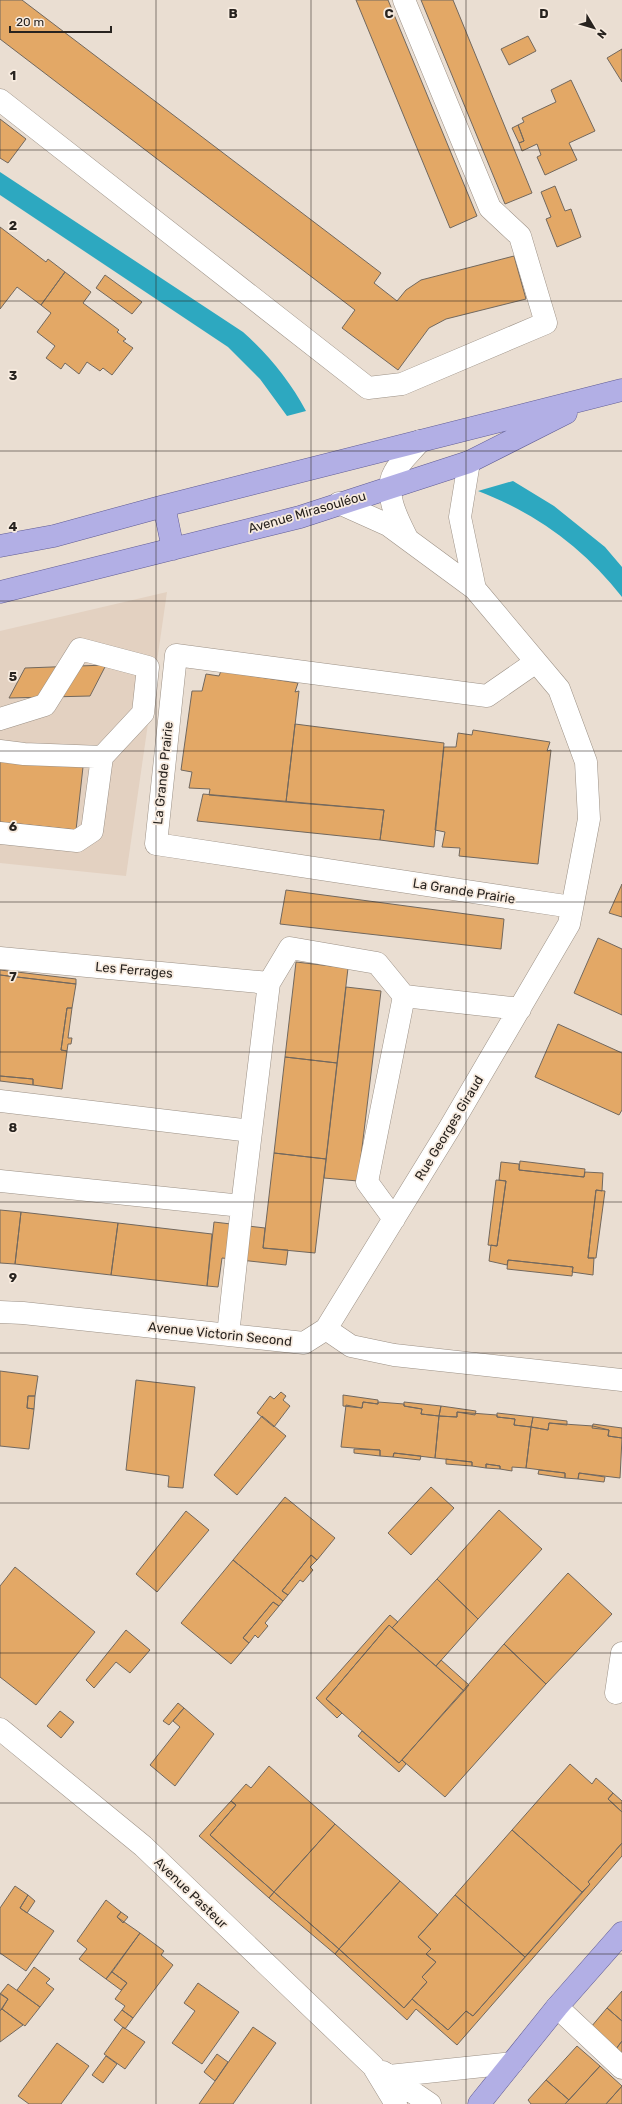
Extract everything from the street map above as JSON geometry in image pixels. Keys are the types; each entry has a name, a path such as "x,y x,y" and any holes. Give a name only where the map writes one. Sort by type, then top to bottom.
{"main road":[{"name":"Avenue Mirasouléou","path":"0,546 54,536 164,506 622,390"},
{"name":"Avenue Mirasouléou","path":"0,592 300,517 339,503 390,488 469,462 601,396"},
{"path":"164,506 173,549"},
{"path":"478,2104 557,2007 622,1933"}],"street":[{"path":"0,100 368,388 402,384 546,324 520,236 490,208 404,0"},
{"path":"407,538 397,519 390,488 394,473 420,441"},
{"path":"469,462 460,517 475,589"},
{"path":"339,503 388,525 475,589"},
{"name":"Rue Georges Giraud","path":"326,1329 520,1009 570,916 589,819 586,762 558,689 475,589"},
{"path":"0,719 45,706 80,649 148,668 143,712 102,757 92,831 77,841 0,833"},
{"name":"La Grande Prairie","path":"536,662 487,696 176,655 156,844 570,916"},
{"path":"0,751 24,754 102,757"},
{"path":"228,1335 269,983 290,948 377,964 404,996 520,1009"},
{"name":"Les Ferrages","path":"0,958 269,983"},
{"path":"394,1219 367,1182 404,996"},
{"path":"0,1100 251,1131"},
{"path":"0,1181 242,1206"},
{"name":"Avenue Victorin Second","path":"0,1312 22,1313 304,1343 326,1329"},
{"path":"326,1329 351,1346 394,1355 622,1380"},
{"path":"616,1693 622,1653"},
{"name":"Avenue Pasteur","path":"0,1730 142,1846 381,2071 430,2104"},
{"path":"557,2007 622,2068"},
{"path":"381,2071 512,2063"},
{"name":"Avenue Pasteur","path":"381,2071 396,2104"}],"shaded area":[{"path":"167,592 126,876 0,863 0,631"}],"water":[{"path":"0,172 243,332 262,350 278,369 293,389 306,411 287,416 260,379 228,347 0,195"},
{"path":"513,481 554,506 605,547 622,567 622,597 592,563 558,534 520,510 478,491"}],"building":[{"path":"0,0 22,0 381,273 374,283 397,301 406,290 421,280 514,256 526,299 446,319 429,328 398,370 342,328 355,310 0,39"},
{"path":"356,0 388,0 477,216 450,228"},
{"path":"421,0 453,0 532,193 505,204"},
{"path":"528,36 536,51 509,65 501,49"},
{"path":"622,49 622,82 607,58"},
{"path":"571,80 595,131 569,143 577,160 545,175 537,157 541,155 537,144 522,151 519,143 524,141 518,125 524,122 522,118 556,102 551,90"},
{"path":"0,119 26,139 8,163 0,158"},
{"path":"518,125 524,141 519,143 512,128"},
{"path":"555,186 565,211 571,209 581,237 557,247 546,219 551,217 541,192"},
{"path":"0,227 46,262 48,259 65,272 41,305 17,287 0,309"},
{"path":"65,272 91,292 83,303 119,330 117,332 126,339 123,341 133,348 112,375 103,368 100,371 87,362 79,374 65,363 61,369 46,358 55,346 37,332 51,313 41,305"},
{"path":"105,275 142,302 132,314 96,288"},
{"path":"106,665 90,696 9,698 25,668"},
{"path":"221,671 298,683 295,692 299,691 286,802 209,795 210,789 189,788 192,772 181,770 192,691 202,691 206,674 219,676"},
{"path":"295,724 444,743 434,847 380,840 384,810 286,802"},
{"path":"473,730 550,742 547,751 551,750 538,864 459,856 460,848 442,847 445,832 435,830 444,747 456,747 458,733 472,735"},
{"path":"0,758 83,767 76,830 0,822"},
{"path":"203,794 384,810 380,840 197,821"},
{"path":"622,884 622,917 609,913"},
{"path":"286,890 504,919 501,949 280,924"},
{"path":"598,938 622,949 622,1015 574,993"},
{"path":"296,962 348,968 337,1063 285,1057"},
{"path":"0,970 76,979 76,984 0,975"},
{"path":"0,975 76,984 72,1008 67,1008 61,1050 67,1051 62,1089 33,1085 33,1079 0,1076"},
{"path":"346,987 381,991 358,1181 324,1178"},
{"path":"67,1008 72,1008 68,1038 72,1038 71,1044 68,1044 67,1051 61,1050"},
{"path":"558,1024 622,1053 622,1110 619,1115 535,1077"},
{"path":"285,1057 337,1063 326,1159 274,1153"},
{"path":"0,1076 33,1079 33,1085 0,1081"},
{"path":"274,1153 326,1159 315,1253 263,1248"},
{"path":"520,1161 585,1169 584,1177 519,1170"},
{"path":"501,1162 519,1164 519,1170 584,1177 585,1172 603,1173 602,1191 596,1190 588,1258 594,1258 593,1275 572,1272 573,1267 508,1260 507,1265 489,1261 491,1245 497,1246 506,1181 499,1180"},
{"path":"496,1180 506,1181 497,1246 488,1245"},
{"path":"596,1190 605,1191 596,1258 588,1258"},
{"path":"0,1210 21,1212 15,1264 0,1263"},
{"path":"21,1212 118,1223 111,1275 15,1264"},
{"path":"214,1222 265,1228 263,1248 288,1250 286,1265 222,1258 218,1287 207,1286"},
{"path":"118,1223 212,1234 207,1286 111,1275"},
{"path":"508,1260 573,1267 572,1276 507,1269"},
{"path":"0,1371 38,1376 35,1396 28,1396 27,1408 34,1409 29,1449 0,1446"},
{"path":"136,1380 195,1387 183,1488 168,1487 169,1476 126,1470"},
{"path":"281,1392 286,1396 283,1400 290,1406 274,1427 257,1413 270,1396 274,1399"},
{"path":"343,1395 378,1400 378,1404 363,1402 362,1408 343,1406"},
{"path":"28,1396 35,1396 34,1409 27,1408"},
{"path":"363,1402 378,1404 378,1402 404,1404 404,1406 422,1409 421,1414 439,1416 435,1458 394,1453 393,1457 380,1456 380,1450 341,1447 346,1405 362,1408"},
{"path":"404,1402 441,1406 439,1416 421,1414 422,1409 404,1406"},
{"path":"441,1406 476,1411 475,1415 457,1412 457,1417 439,1416"},
{"path":"457,1412 497,1415 497,1417 515,1419 514,1425 531,1427 526,1468 512,1467 512,1471 500,1469 500,1466 486,1464 486,1468 472,1466 472,1462 435,1458 439,1416 457,1417"},
{"path":"497,1413 533,1417 531,1427 514,1425 515,1419 497,1417"},
{"path":"262,1416 286,1436 237,1495 214,1475"},
{"path":"533,1417 567,1421 567,1425 549,1423 548,1430 531,1427"},
{"path":"549,1423 593,1426 609,1430 608,1436 622,1438 620,1478 579,1473 578,1479 565,1478 565,1473 526,1468 531,1427 548,1430"},
{"path":"593,1424 622,1428 622,1438 608,1436 609,1430 592,1428"},
{"path":"354,1449 380,1450 380,1456 354,1453"},
{"path":"394,1453 421,1456 420,1460 393,1457"},
{"path":"446,1459 472,1462 472,1466 446,1464"},
{"path":"486,1464 500,1466 500,1469 486,1468"},
{"path":"539,1470 565,1473 565,1478 538,1474"},
{"path":"579,1473 605,1477 604,1482 578,1479"},
{"path":"431,1487 454,1508 411,1555 388,1533"},
{"path":"285,1497 335,1538 317,1560 311,1555 282,1591 288,1595 283,1601 233,1560"},
{"path":"499,1510 542,1549 478,1619 437,1579"},
{"path":"186,1511 209,1530 157,1592 136,1574"},
{"path":"311,1555 317,1560 310,1567 313,1570 303,1582 300,1580 288,1595 282,1591"},
{"path":"233,1560 283,1601 279,1606 273,1602 243,1638 249,1643 231,1664 181,1623"},
{"path":"15,1567 95,1632 36,1705 0,1677 0,1586"},
{"path":"568,1573 612,1614 546,1684 504,1644"},
{"path":"437,1579 478,1619 436,1666 392,1628"},
{"path":"273,1602 279,1606 265,1623 268,1626 258,1638 255,1635 249,1643 243,1638"},
{"path":"390,1615 398,1622 392,1628 389,1625 326,1699 342,1713 337,1718 316,1698"},
{"path":"389,1625 464,1691 399,1763 326,1699"},
{"path":"126,1630 150,1650 130,1673 116,1662 94,1688 86,1680"},
{"path":"504,1644 546,1684 445,1797 402,1760"},
{"path":"441,1660 469,1685 464,1691 436,1666"},
{"path":"178,1703 184,1708 169,1725 163,1721"},
{"path":"184,1708 214,1734 175,1786 150,1765 180,1727 173,1721"},
{"path":"60,1711 74,1722 61,1738 47,1726"},
{"path":"362,1731 399,1763 402,1760 406,1764 399,1772 358,1736"},
{"path":"570,1764 592,1784 596,1778 613,1793 608,1799 622,1812 622,1843 588,1882 590,1884 582,1892 512,1830"},
{"path":"269,1766 335,1824 274,1892 210,1835 236,1805 231,1801 246,1784 251,1788"},
{"path":"613,1793 622,1801 622,1812 608,1799"},
{"path":"231,1801 236,1805 210,1835 274,1892 269,1898 199,1836"},
{"path":"335,1824 400,1881 339,1949 274,1892"},
{"path":"512,1830 582,1892 525,1957 455,1895"},
{"path":"622,1843 622,1856 457,2045 416,2009 407,2020 335,1954 339,1949 404,2008 412,1999 448,2030 466,2011 473,2016 590,1884 588,1882"},
{"path":"400,1881 438,1915 418,1937 431,1949 426,1954 436,1962 422,1977 427,1982 404,2008 339,1949"},
{"path":"15,1886 28,1895 20,1908 54,1931 26,1971 0,1953 0,1908"},
{"path":"274,1892 339,1949 335,1954 269,1898"},
{"path":"28,1895 35,1901 27,1913 20,1908"},
{"path":"455,1895 525,1957 473,2016 466,2011 448,2030 412,1999 427,1982 422,1977 436,1962 426,1954 431,1949 418,1937"},
{"path":"106,1900 121,1912 117,1917 140,1933 106,1979 79,1959 87,1949 77,1941"},
{"path":"121,1912 128,1917 123,1923 117,1917"},
{"path":"140,1933 164,1951 161,1955 173,1965 133,2018 122,2010 125,2006 115,1999 127,1983 112,1972"},
{"path":"34,1967 50,1979 46,1983 54,1989 40,2007 17,1990"},
{"path":"112,1972 127,1983 121,1990 106,1979"},
{"path":"198,1983 239,2012 202,2064 172,2043 195,2011 184,2003"},
{"path":"8,1984 40,2007 25,2026 2,2009 8,1999 0,1994"},
{"path":"622,1991 622,2021 607,2008"},
{"path":"0,1993 8,1999 0,2011"},
{"path":"607,2008 622,2021 622,2041 616,2049 591,2027"},
{"path":"2,2009 23,2025 0,2042 0,2011"},
{"path":"122,2010 133,2018 125,2029 114,2020"},
{"path":"123,2027 145,2042 125,2069 104,2054"},
{"path":"253,2027 276,2043 233,2104 199,2104"},
{"path":"622,2041 622,2054 616,2049"},
{"path":"57,2043 89,2066 61,2104 29,2104 18,2096"},
{"path":"577,2046 600,2066 569,2100 546,2080"},
{"path":"217,2054 228,2062 215,2081 204,2072"},
{"path":"106,2056 117,2064 103,2083 92,2075"},
{"path":"600,2066 622,2086 606,2104 565,2104"},
{"path":"546,2080 569,2100 565,2104 531,2104 528,2100"},
{"path":"622,2086 622,2104 606,2104"}]}
